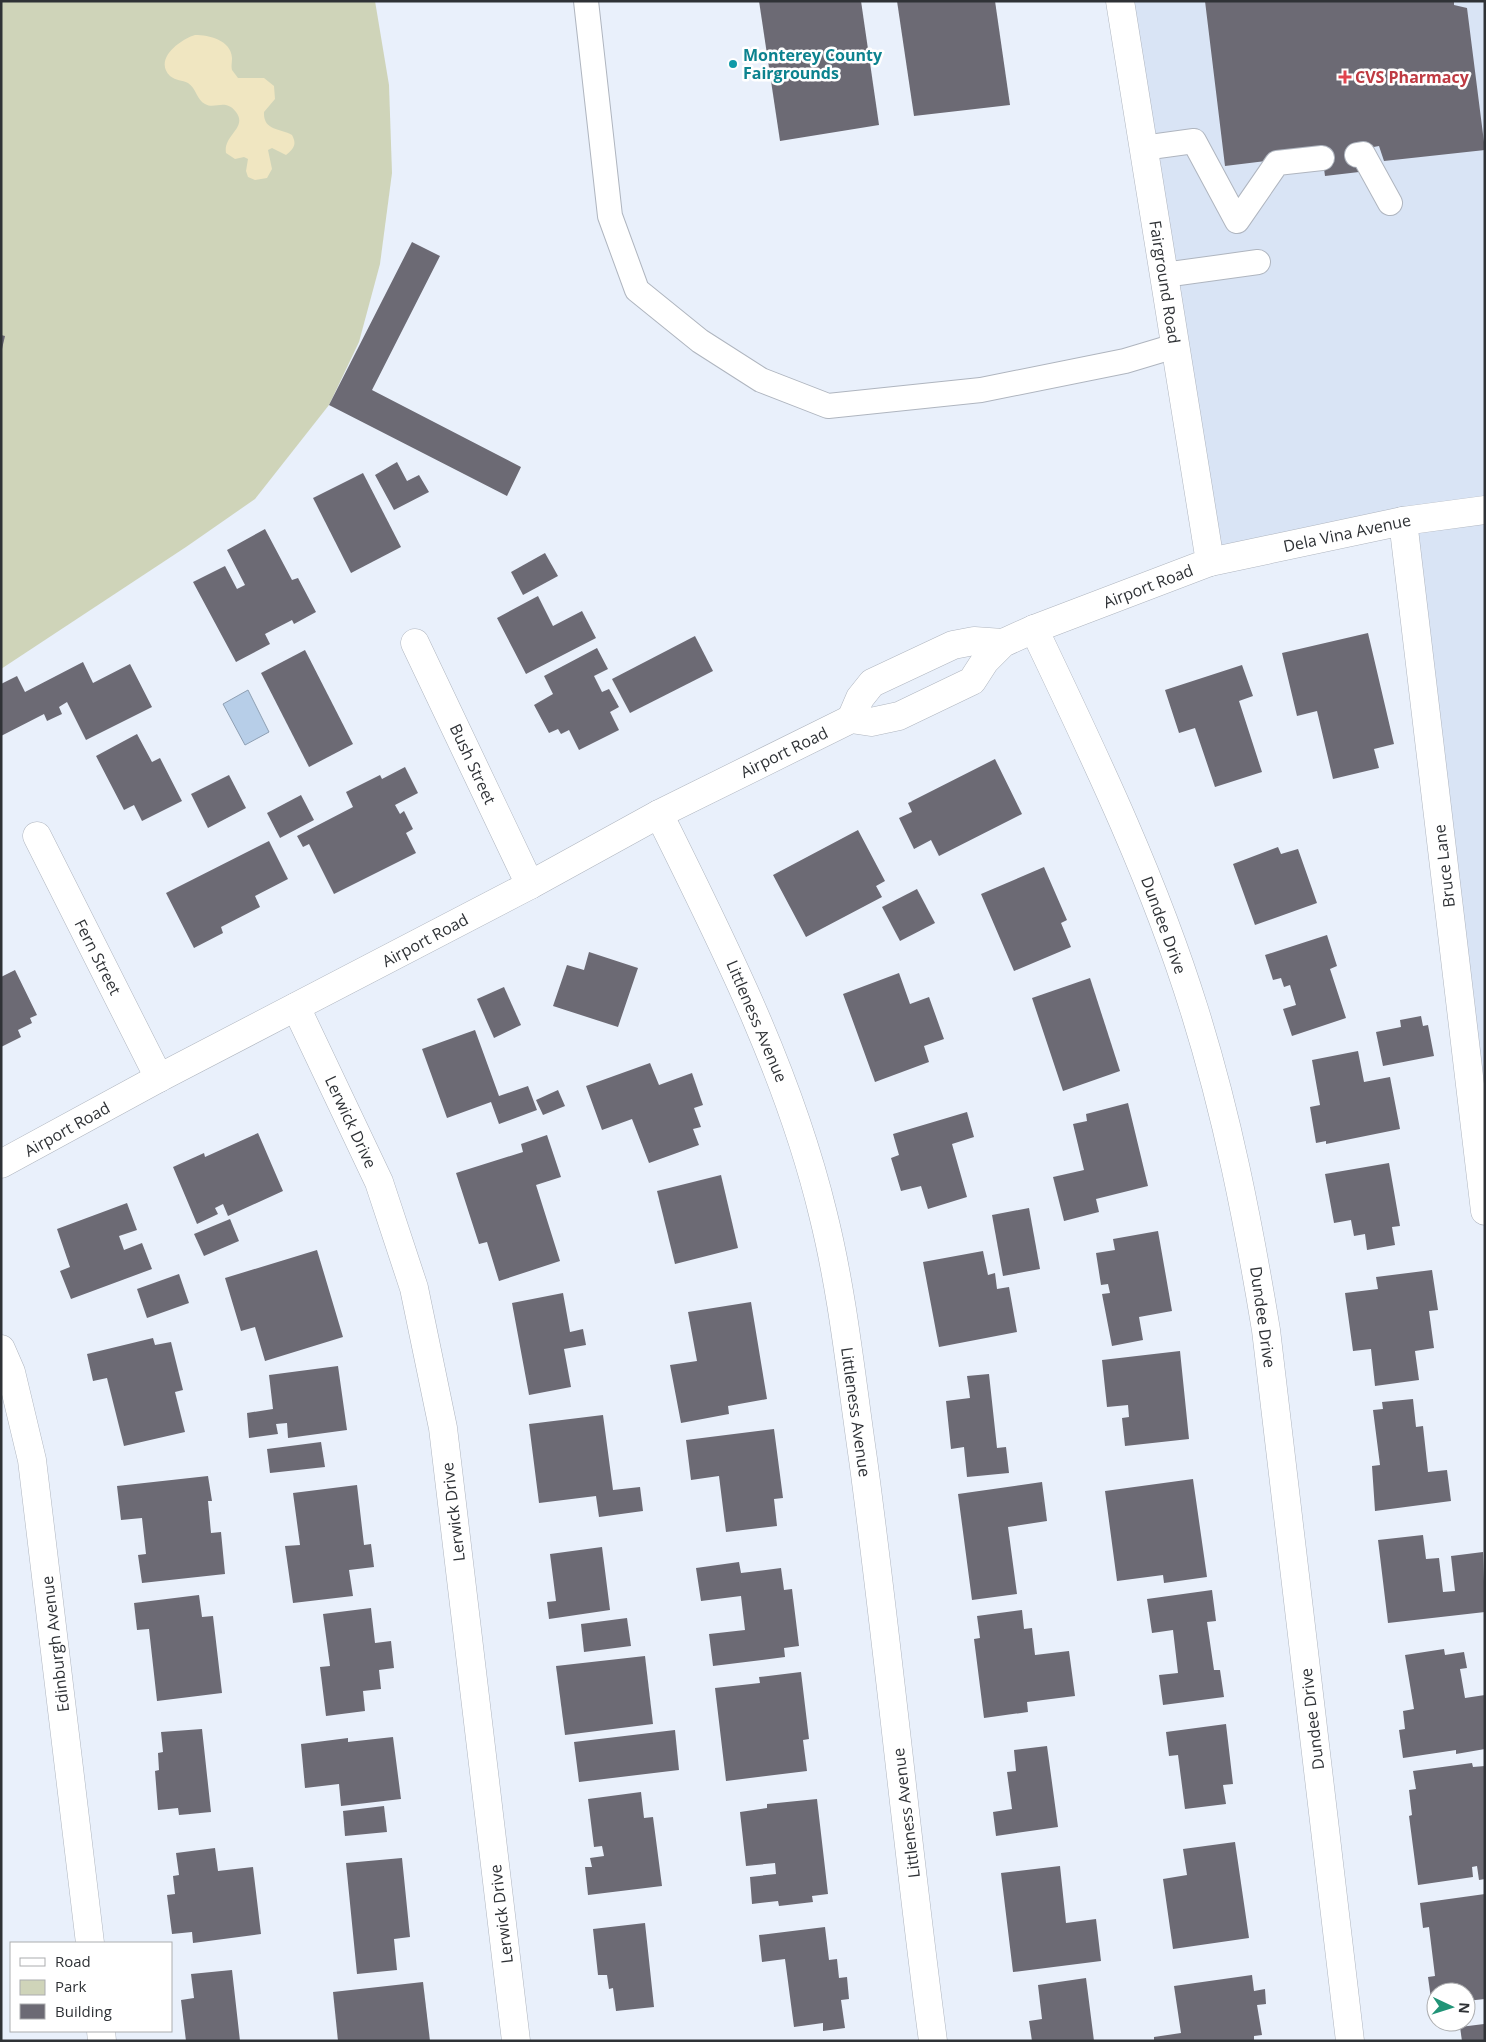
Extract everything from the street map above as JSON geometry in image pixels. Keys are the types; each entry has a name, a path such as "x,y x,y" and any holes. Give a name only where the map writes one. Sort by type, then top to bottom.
{"street":[{"name":"Fairground Road","path":"1120,1 1210,562"},
{"name":"Dela Vina Avenue","path":"1210,562 1403,521 1485,510"},
{"name":"Bruce Lane","path":"1403,521 1485,1211"},
{"name":"Airport Road","path":"1,1164 159,1078 530,885 659,814 851,719 871,722 899,716 972,681 985,661 1003,643 1034,628 1210,562"},
{"name":"Dundee Drive","path":"1034,628 1108,786 1155,897 1194,1008 1228,1130 1247,1218 1266,1330 1350,2041"},
{"name":"Airport Road","path":"851,719 860,698 872,683 953,645 974,641 1003,643"},
{"name":"Bush Street","path":"415,643 530,885"},
{"name":"Littleness Avenue","path":"659,814 738,973 786,1092 823,1213 842,1309 873,1534 933,2041"},
{"name":"Fern Street","path":"37,836 159,1078"},
{"name":"Lerwick Drive","path":"296,1007 379,1182 414,1288 443,1428 516,2041"},
{"name":"Edinburgh Avenue","path":"1,1349 11,1372 32,1460 90,1942"}],"lane":[{"path":"586,1 610,216 637,290 700,341 761,380 828,406 981,390 1125,361 1175,346"},
{"path":"1143,148 1194,141 1237,221 1277,163 1322,158"},
{"path":"1357,155 1363,154 1390,203"},
{"path":"1164,276 1258,262"}],"shaded area":[{"path":"1132,1 1485,1 1485,1211 1403,521 1210,562"},
{"path":"248,690 269,732 245,745 223,704"}],"green space":[{"path":"1,1 375,1 389,85 392,173 380,264 359,342 329,405 255,499 186,547 1,669"}],"sand":[{"path":"195,35 213,38 228,47 231,52 232,70 238,78 264,78 274,86 275,99 264,112 264,118 269,126 292,135 294,144 293,148 286,155 272,148 268,150 272,169 267,178 255,180 248,177 246,171 248,159 244,157 235,159 226,153 228,141 239,123 236,112 228,106 205,104 200,100 191,85 172,78 166,70 165,63 171,51 176,45"}],"building":[{"path":"759,1 861,1 879,125 780,141"},
{"path":"897,1 995,1 1010,105 914,116"},
{"name":"CVS Pharmacy","path":"1205,1 1454,1 1454,5 1467,8 1485,150 1384,161 1379,146 1357,150 1359,172 1325,176 1322,154 1225,166"},
{"path":"412,242 440,256 372,390 521,467 507,496 329,405"},
{"path":"1,335 5,336 2,349 1,348"},
{"path":"397,462 407,481 419,475 429,492 394,510 375,475"},
{"path":"363,473 401,547 351,573 313,498"},
{"path":"265,529 292,580 298,578 316,612 294,624 292,620 265,634 270,644 236,662 193,582 225,566 237,589 245,585 227,550"},
{"path":"545,553 558,576 523,595 511,572"},
{"path":"538,596 553,626 582,611 596,638 526,674 497,618"},
{"path":"1368,633 1394,744 1374,749 1379,768 1333,779 1317,711 1297,716 1282,653"},
{"path":"695,636 713,671 630,713 612,679"},
{"path":"597,648 608,669 594,676 602,692 609,689 619,707 610,712 619,730 579,750 569,730 561,734 558,729 549,733 534,705 553,694 544,676"},
{"path":"305,650 353,744 309,767 261,673"},
{"path":"83,662 93,683 130,664 152,707 86,740 67,702 59,707 62,714 47,721 44,714 1,736 1,684 17,676 25,692"},
{"path":"1242,665 1253,696 1239,701 1262,772 1215,787 1195,728 1179,733 1165,690"},
{"path":"137,734 152,762 160,758 182,801 142,821 134,805 124,810 96,756"},
{"path":"995,759 1022,814 939,856 931,840 914,849 899,818 912,812 908,803"},
{"path":"405,767 418,793 395,805 400,814 404,811 413,829 406,833 416,853 334,894 309,844 303,847 297,836 353,807 346,792 380,775 382,779"},
{"path":"229,775 246,808 208,828 191,794"},
{"path":"301,795 314,820 280,838 267,813"},
{"path":"858,830 885,881 876,886 882,897 806,937 773,875"},
{"path":"269,841 288,879 255,896 260,907 221,927 223,933 194,948 166,893"},
{"path":"1278,847 1281,854 1298,849 1317,903 1255,925 1233,864"},
{"path":"1044,867 1067,920 1061,923 1071,947 1014,971 981,894"},
{"path":"917,889 935,923 900,941 882,907"},
{"path":"1327,935 1337,966 1330,969 1346,1018 1292,1036 1283,1009 1296,1005 1290,985 1284,987 1281,978 1273,980 1265,955"},
{"path":"589,952 638,968 618,1027 553,1006 567,965 584,970"},
{"path":"15,970 37,1015 30,1018 32,1023 18,1030 21,1037 1,1047 1,977"},
{"path":"899,973 910,1004 929,997 944,1039 924,1046 929,1062 875,1082 843,994"},
{"path":"1090,978 1120,1071 1063,1091 1032,998"},
{"path":"504,987 521,1025 494,1038 477,999"},
{"path":"1421,1016 1423,1026 1428,1025 1434,1056 1383,1066 1376,1032 1401,1027 1400,1020"},
{"path":"475,1030 499,1096 528,1086 537,1110 499,1124 491,1102 447,1118 422,1049"},
{"path":"1358,1051 1364,1082 1390,1077 1400,1129 1326,1144 1326,1141 1316,1143 1310,1107 1320,1105 1312,1060"},
{"path":"650,1063 659,1085 692,1073 703,1105 694,1108 701,1127 693,1129 699,1145 649,1163 632,1119 602,1130 586,1086"},
{"path":"558,1090 565,1106 543,1115 536,1100"},
{"path":"1128,1103 1148,1186 1096,1199 1099,1212 1064,1221 1053,1177 1084,1170 1073,1124 1087,1121 1086,1114"},
{"path":"967,1112 974,1137 952,1144 967,1197 928,1209 921,1186 901,1191 891,1158 899,1155 893,1134"},
{"path":"258,1133 283,1191 228,1216 223,1204 215,1208 218,1214 197,1224 173,1167 204,1153 205,1157"},
{"path":"547,1135 561,1177 536,1185 560,1261 499,1281 487,1242 479,1244 456,1173 523,1152 521,1144"},
{"path":"1389,1163 1400,1226 1392,1227 1395,1245 1367,1250 1365,1234 1354,1236 1351,1220 1334,1223 1325,1174"},
{"path":"721,1175 738,1248 675,1264 657,1191"},
{"path":"127,1203 137,1230 119,1236 124,1250 142,1243 152,1269 71,1299 60,1271 70,1267 57,1229"},
{"path":"1029,1208 1040,1269 1003,1276 992,1215"},
{"path":"230,1219 239,1241 204,1256 194,1234"},
{"path":"1158,1231 1172,1311 1139,1317 1143,1340 1112,1346 1102,1294 1110,1293 1108,1284 1101,1285 1096,1253 1115,1250 1113,1239"},
{"path":"317,1250 343,1337 265,1361 255,1327 241,1331 225,1278"},
{"path":"983,1251 988,1275 995,1273 997,1289 1009,1287 1017,1332 939,1347 923,1262"},
{"path":"1432,1270 1438,1310 1429,1311 1434,1348 1415,1351 1419,1380 1375,1386 1371,1349 1353,1351 1345,1293 1378,1289 1376,1277"},
{"path":"179,1274 189,1303 147,1318 137,1289"},
{"path":"563,1293 570,1332 583,1329 586,1345 564,1349 571,1387 529,1395 512,1303"},
{"path":"751,1302 767,1399 728,1406 729,1414 681,1423 670,1365 697,1361 688,1312"},
{"path":"153,1338 155,1345 171,1342 183,1390 175,1392 185,1432 124,1446 107,1378 93,1381 87,1354"},
{"path":"1180,1351 1189,1439 1125,1446 1122,1418 1129,1417 1128,1405 1107,1407 1102,1360"},
{"path":"338,1366 347,1430 288,1438 287,1423 276,1424 278,1434 249,1438 247,1413 273,1409 269,1375"},
{"path":"989,1374 997,1448 1006,1447 1009,1473 967,1477 964,1447 951,1449 946,1401 970,1398 967,1376"},
{"path":"1413,1399 1416,1427 1423,1426 1428,1472 1447,1470 1451,1501 1375,1511 1372,1466 1380,1465 1373,1410 1383,1409 1382,1402"},
{"path":"603,1415 613,1490 640,1487 643,1511 599,1517 596,1496 539,1503 529,1424"},
{"path":"774,1429 783,1498 774,1499 777,1526 726,1532 719,1476 691,1480 686,1440"},
{"path":"321,1442 325,1467 270,1473 267,1449"},
{"path":"208,1476 212,1501 208,1501 211,1533 221,1532 225,1574 142,1583 138,1555 146,1554 142,1518 121,1520 117,1486"},
{"path":"1193,1479 1207,1577 1164,1583 1163,1575 1117,1581 1105,1491"},
{"path":"1042,1482 1047,1521 1008,1527 1017,1594 972,1600 958,1494"},
{"path":"357,1485 364,1545 371,1544 374,1567 349,1570 353,1596 293,1603 285,1546 300,1545 293,1493"},
{"path":"1423,1535 1426,1559 1439,1558 1443,1592 1455,1591 1451,1556 1483,1552 1485,1612 1388,1623 1378,1540"},
{"path":"602,1547 610,1610 549,1619 547,1602 556,1601 550,1554"},
{"path":"739,1562 741,1573 781,1568 784,1590 792,1589 799,1646 784,1648 785,1657 713,1666 709,1634 745,1630 741,1596 701,1601 696,1568"},
{"path":"1212,1590 1216,1621 1207,1622 1214,1670 1220,1670 1224,1697 1163,1705 1159,1675 1178,1673 1173,1630 1152,1633 1147,1599"},
{"path":"199,1595 202,1617 213,1616 222,1693 157,1701 149,1629 137,1630 134,1603"},
{"path":"371,1608 375,1643 391,1641 394,1668 379,1670 381,1689 363,1691 365,1711 326,1716 320,1667 330,1666 323,1614"},
{"path":"1022,1610 1024,1629 1032,1628 1035,1655 1069,1651 1075,1696 1027,1702 1028,1712 984,1718 974,1639 980,1638 977,1616"},
{"path":"627,1618 631,1646 584,1652 581,1624"},
{"path":"1444,1649 1445,1655 1464,1652 1467,1668 1460,1669 1465,1698 1485,1695 1485,1749 1456,1754 1456,1750 1403,1758 1399,1730 1405,1729 1403,1711 1414,1709 1405,1655"},
{"path":"645,1656 653,1724 565,1735 556,1666"},
{"path":"801,1672 809,1739 803,1740 807,1771 726,1781 715,1688 760,1683 759,1677"},
{"path":"1226,1724 1233,1784 1223,1785 1226,1804 1185,1809 1178,1755 1169,1756 1166,1732"},
{"path":"202,1729 211,1812 179,1815 178,1808 158,1810 155,1771 159,1770 158,1753 163,1752 161,1732"},
{"path":"675,1730 679,1770 579,1782 574,1742"},
{"path":"393,1737 401,1799 341,1806 339,1784 305,1788 301,1744 348,1738 348,1742"},
{"path":"1047,1746 1058,1827 996,1836 993,1812 1012,1809 1007,1772 1016,1771 1014,1750"},
{"path":"1472,1763 1473,1767 1485,1766 1485,1879 1479,1880 1477,1866 1472,1867 1473,1877 1418,1885 1409,1816 1412,1815 1409,1790 1416,1789 1413,1771"},
{"path":"641,1792 644,1818 653,1817 662,1886 588,1895 585,1867 592,1867 590,1858 604,1856 602,1846 594,1847 588,1799"},
{"path":"817,1799 828,1894 812,1896 813,1902 779,1906 778,1901 752,1904 750,1877 776,1874 775,1863 746,1866 740,1812 767,1808 767,1804"},
{"path":"384,1806 387,1832 345,1836 343,1811"},
{"path":"1235,1842 1249,1938 1173,1949 1163,1879 1187,1875 1183,1849"},
{"path":"215,1848 218,1871 253,1867 261,1934 193,1943 192,1932 172,1934 167,1895 175,1894 173,1876 179,1875 176,1853"},
{"path":"402,1858 410,1937 394,1939 397,1970 357,1974 346,1863"},
{"path":"1060,1866 1066,1923 1096,1919 1101,1961 1013,1972 1001,1873"},
{"path":"1485,1894 1485,1999 1476,2000 1476,1982 1429,1982 1428,1977 1435,1976 1429,1927 1423,1928 1420,1903"},
{"path":"645,1923 654,2007 616,2011 613,1988 609,1989 607,1975 598,1975 593,1929"},
{"path":"825,1927 829,1960 837,1959 839,1978 847,1977 849,1999 841,2000 845,2028 823,2031 823,2023 794,2027 785,1959 762,1962 759,1935"},
{"path":"232,1970 240,2041 186,2041 181,2000 194,1998 191,1974"},
{"path":"1252,1975 1254,1991 1265,1989 1266,2004 1257,2005 1262,2035 1254,2036 1254,2041 1154,2041 1154,2037 1181,2033 1174,1986"},
{"path":"1086,1978 1094,2041 1032,2041 1029,2021 1042,2019 1038,1985"},
{"path":"423,1982 430,2041 338,2041 333,1992"},
{"path":"1484,2024 1485,2041 1462,2041 1461,2032 1476,2032 1476,2025"}],"place":[{"name":"Monterey County Fairgrounds","path":"733,64"},
{"name":"CVS Pharmacy","path":"1345,77"}]}
